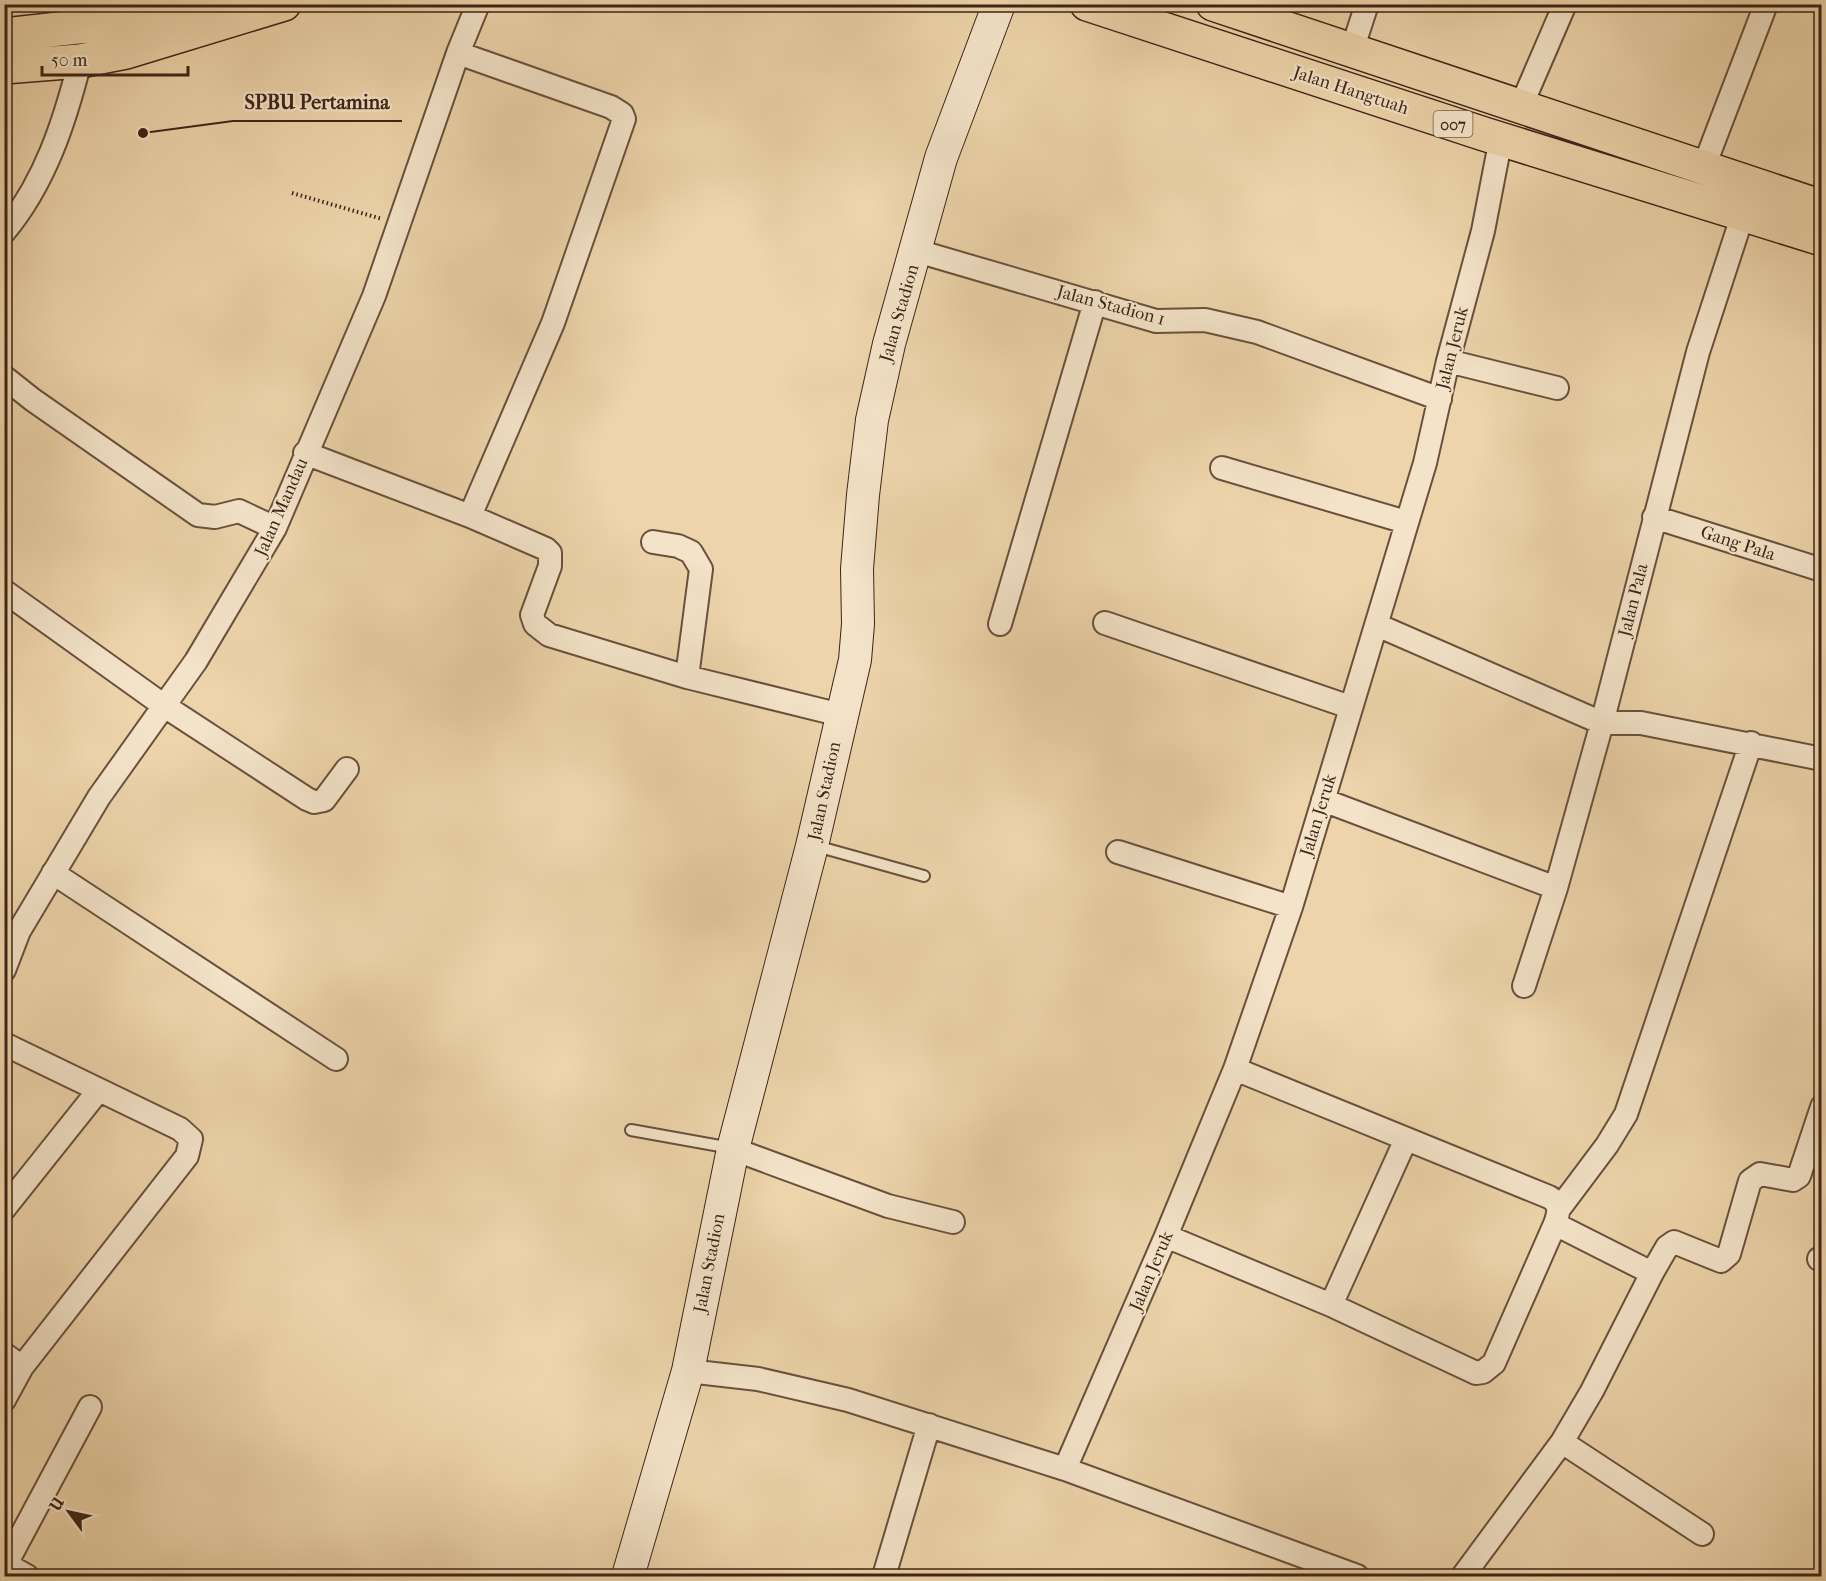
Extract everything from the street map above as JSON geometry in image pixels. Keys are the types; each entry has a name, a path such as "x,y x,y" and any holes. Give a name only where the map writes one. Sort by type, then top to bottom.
{"highway":[{"path":"4,35 108,14 186,4"},
{"path":"4,68 80,61 126,52 284,4"},
{"name":"Jalan Hangtuah","path":"1087,4 1821,239"},
{"name":"007","path":"1213,4 1821,207"}],"street":[{"name":"Jalan Mandau","path":"4,970 19,931 99,797 196,661 275,528 305,453 374,296 458,53 478,4"},
{"name":"Jalan Stadion","path":"628,1576 688,1371 733,1149 812,846 856,651 858,559 872,420 889,344 941,159 999,4"},
{"path":"1352,50 1367,4"},
{"path":"1521,106 1566,4"},
{"path":"1703,169 1766,4"},
{"path":"458,53 610,107 622,114 624,119 553,323 470,516"},
{"path":"4,232 42,170 66,118 80,61"},
{"name":"Jalan Jeruk","path":"1065,1468 1166,1236 1235,1069 1291,907 1425,463 1448,360 1483,231 1500,138"},
{"name":"Jalan Pala","path":"1524,986 1556,888 1602,723 1698,352 1743,214"},
{"name":"Jalan Stadion 1","path":"917,251 1156,321 1205,320 1257,332 1440,399"},
{"path":"1000,624 1095,302"},
{"path":"1448,360 1557,388"},
{"path":"4,377 33,400 198,515 215,517 238,511 275,528"},
{"path":"305,453 470,516 550,553 550,566 531,615 542,631 687,677 841,716"},
{"path":"1222,468 1406,522"},
{"name":"Gang Pala","path":"1654,517 1821,570"},
{"path":"653,542 678,546 691,552 701,569 687,677"},
{"path":"4,591 163,705 314,802 327,798 347,769"},
{"path":"1105,623 1350,707"},
{"path":"1377,625 1602,723 1641,723 1751,743 1821,759"},
{"path":"1166,1236 1331,1305 1469,1371 1483,1371 1494,1363 1557,1216 1626,1114 1751,743"},
{"path":"1323,800 1556,888"},
{"path":"1118,852 1291,907"},
{"path":"53,873 336,1059"},
{"path":"4,1044 180,1129 191,1139 191,1147 13,1360 4,1400"},
{"path":"1235,1069 1549,1197 1557,1203 1557,1216"},
{"path":"4,1209 98,1091"},
{"path":"1463,1576 1562,1442 1592,1391 1667,1247 1674,1242 1716,1261 1726,1257 1750,1181 1760,1174 1796,1179 1814,1161 1821,1107"},
{"path":"1331,1305 1406,1139"},
{"path":"733,1149 888,1206 953,1222"},
{"path":"1557,1216 1652,1273"},
{"path":"688,1371 758,1379 848,1400 1065,1468 1357,1576"},
{"path":"27,1576 5,1563 90,1407"},
{"path":"884,1576 929,1425"},
{"path":"1562,1442 1702,1534"}],"lane":[{"path":"812,846 924,876"},
{"path":"631,1130 733,1149"}],"path":[{"path":"292,193 400,225"}],"place":[{"name":"SPBU Pertamina","path":"143,133"}]}
